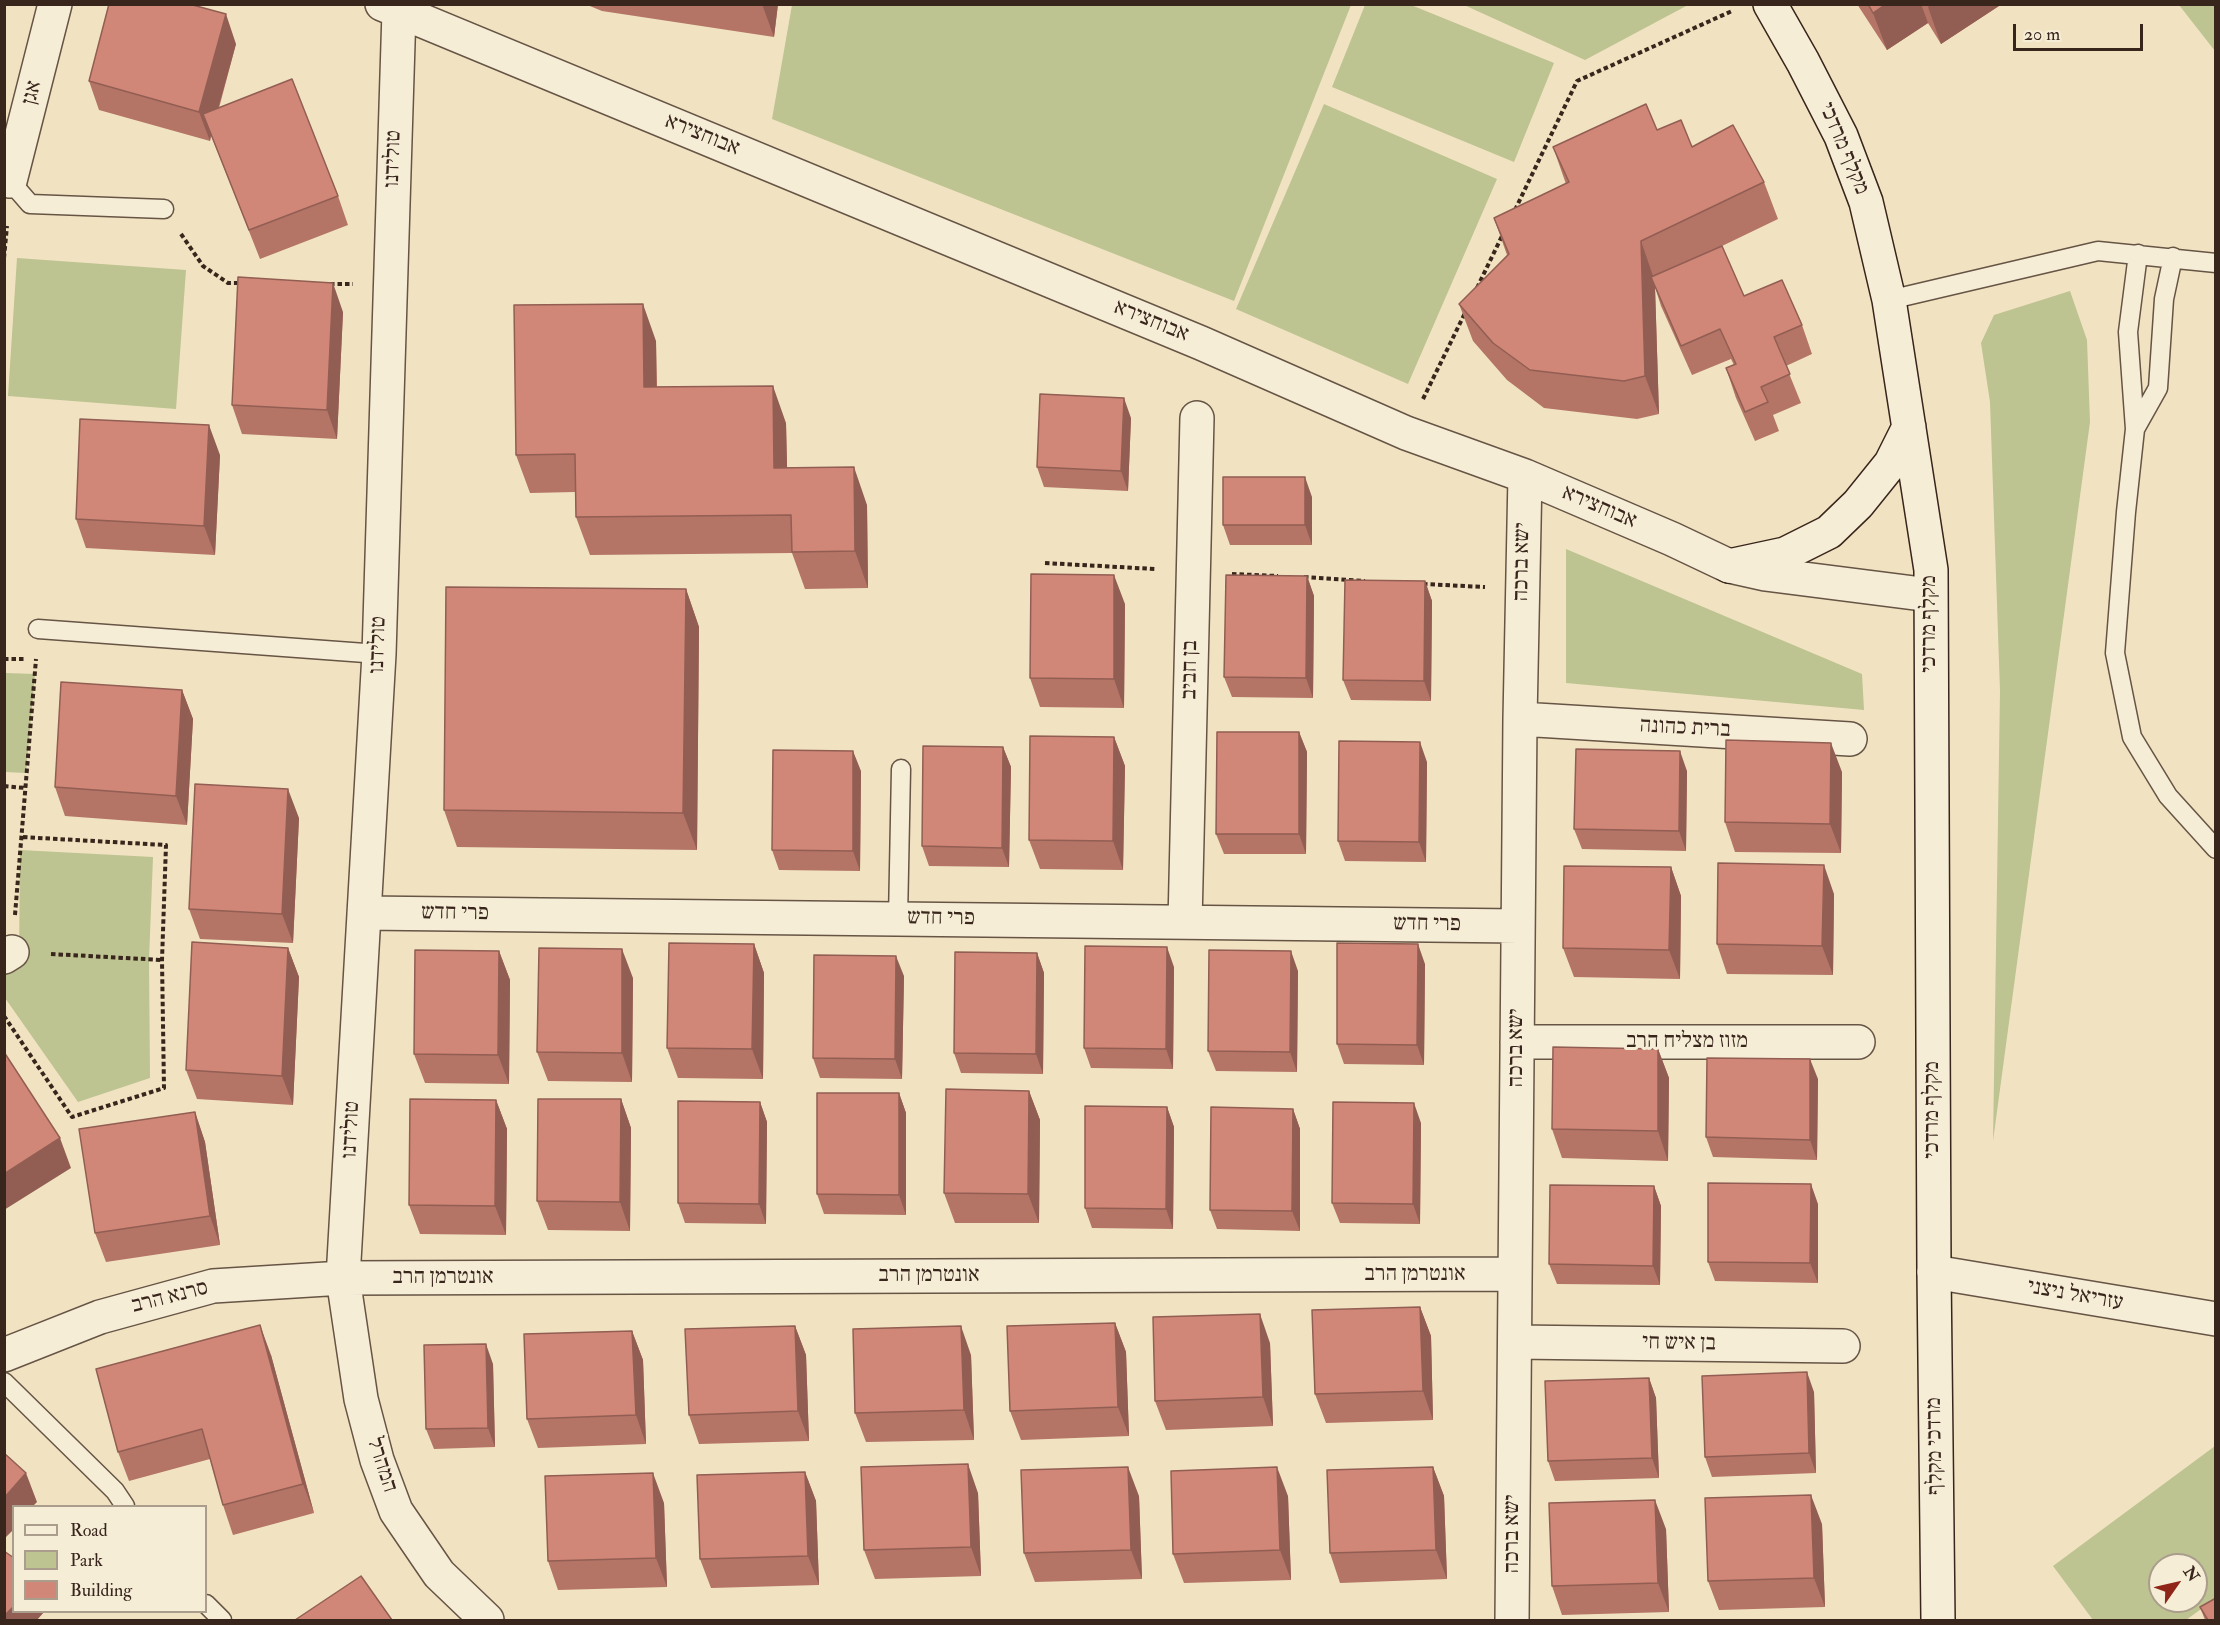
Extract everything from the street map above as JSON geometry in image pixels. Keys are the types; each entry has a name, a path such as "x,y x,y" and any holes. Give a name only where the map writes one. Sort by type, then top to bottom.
{"street":[{"name":"אגן","path":"7,181 56,4"},
{"name":"מקלף מרדכי","path":"1770,4 1841,136 1866,202 1889,300 1931,570 1934,1272"},
{"name":"טולידנו","path":"343,1278 379,654 390,284 391,8"},
{"name":"אבוחצירא","path":"391,8 1201,343 1406,433 1525,476 1729,566 1765,574 1930,595"},
{"name":"בן חביב","path":"1185,922 1197,418"},
{"path":"1729,566 1785,554 1829,532 1858,504 1891,463 1909,427"},
{"name":"ישא ברכה","path":"1512,1620 1520,719 1525,476"},
{"name":"ברית כהונה","path":"1520,719 1850,739"},
{"name":"פרי חדש","path":"364,913 1518,926"},
{"name":"מזוז מצליח הרב","path":"1517,1042 1858,1042"},
{"name":"עזריאל ניצני","path":"1934,1272 2216,1319"},
{"name":"מרדכי מקלף","path":"1934,1272 1938,1620"},
{"name":"אונטרמן הרב","path":"343,1278 1515,1274"},
{"name":"סרנא הרב","path":"4,1356 100,1317 213,1286 343,1278"},
{"name":"המהרל","path":"343,1278 361,1399 377,1460 396,1511 439,1574 488,1620"},
{"name":"בן איש חי","path":"1515,1342 1843,1346"}],"lane":[{"path":"7,181 30,204 164,209"},
{"path":"1889,300 2098,251 2216,263"},
{"path":"2138,254 2128,332 2135,429 2115,653 2132,736 2168,796 2216,849"},
{"path":"2135,429 2158,388 2164,299 2173,257"},
{"path":"38,629 379,654"},
{"path":"898,919 902,769"},
{"path":"4,1382 115,1491 124,1505"},
{"path":"207,1605 222,1620"}],"path":[{"path":"1510,220 1577,81 1736,9"},
{"path":"164,209 203,266 228,283 251,284"},
{"path":"1474,294 1505,230"},
{"path":"320,284 390,284"},
{"path":"1406,433 1468,305"},
{"path":"1045,563 1287,576"},
{"path":"1299,577 1370,581"},
{"path":"1417,583 1522,589"},
{"path":"38,629 21,837 8,955 162,960"},
{"path":"4,659 36,659"},
{"path":"4,786 25,788"},
{"path":"4,1016 72,1117 164,1088 162,960 166,845 21,837"}],"green space":[{"path":"792,4 1351,5 1234,301 772,119"},
{"path":"1688,4 1585,60 1464,5"},
{"path":"1365,5 1411,5 1554,63 1514,162 1332,87"},
{"path":"2179,5 2215,5 2215,51"},
{"path":"1324,104 1497,179 1408,384 1236,309"},
{"path":"17,258 186,270 176,409 8,396"},
{"path":"2070,291 2087,340 2090,422 1993,1141 2000,691 1990,402 1981,343 1994,315"},
{"path":"1566,549 1862,674 1864,710 1566,683"},
{"path":"5,673 35,674 26,773 5,772"},
{"path":"20,850 153,857 149,960 150,1078 78,1102 5,998 5,974 19,960"},
{"path":"2215,1446 2215,1599 2208,1604 2208,1553 2148,1553 2148,1613 2196,1613 2186,1620 2093,1620 2053,1566"}],"building":[{"path":"109,4 189,4 226,14 199,112 89,81"},
{"path":"1868,4 1886,4 1873,13"},
{"path":"292,79 338,196 249,230 203,114"},
{"path":"1646,104 1657,130 1681,120 1692,147 1733,125 1764,182 1641,241 1645,376 1624,381 1530,370 1493,343 1459,304 1509,254 1494,218 1569,182 1553,147"},
{"path":"1722,246 1744,296 1782,280 1802,325 1774,337 1790,374 1761,387 1768,402 1745,412 1726,368 1736,364 1720,329 1681,346 1651,277"},
{"path":"238,277 333,283 327,410 232,405"},
{"path":"643,304 644,387 773,386 774,468 854,467 855,551 792,552 791,515 576,517 575,454 516,455 514,305"},
{"path":"1040,394 1124,398 1121,471 1037,467"},
{"path":"80,419 209,425 204,526 76,519"},
{"path":"1223,477 1305,477 1305,525 1223,525"},
{"path":"1031,574 1114,575 1114,679 1030,678"},
{"path":"1226,575 1307,576 1306,678 1224,677"},
{"path":"1345,580 1425,581 1424,681 1343,680"},
{"path":"446,587 686,589 683,813 444,810"},
{"path":"61,682 182,690 176,796 55,787"},
{"path":"1217,732 1299,732 1299,834 1216,834"},
{"path":"1030,736 1114,737 1113,841 1029,840"},
{"path":"1726,740 1831,743 1830,824 1725,822"},
{"path":"1339,741 1420,742 1419,842 1338,841"},
{"path":"923,746 1003,747 1002,848 922,846"},
{"path":"1576,749 1680,751 1679,831 1574,829"},
{"path":"773,750 853,751 853,851 772,850"},
{"path":"195,784 288,789 282,914 189,909"},
{"path":"1718,863 1824,865 1822,946 1717,944"},
{"path":"1564,866 1671,867 1669,950 1563,948"},
{"path":"192,942 288,948 282,1076 186,1070"},
{"path":"669,943 754,944 752,1049 667,1048"},
{"path":"1337,943 1418,944 1417,1045 1337,1044"},
{"path":"1085,946 1167,947 1166,1049 1084,1048"},
{"path":"539,948 622,949 622,1053 537,1052"},
{"path":"415,950 499,951 498,1055 414,1054"},
{"path":"1209,950 1291,951 1290,1052 1208,1051"},
{"path":"955,952 1037,953 1036,1054 954,1053"},
{"path":"814,955 896,956 895,1059 813,1058"},
{"path":"1553,1047 1658,1049 1658,1131 1552,1129"},
{"path":"4,1052 60,1138 4,1174"},
{"path":"1707,1058 1810,1059 1810,1140 1706,1137"},
{"path":"946,1089 1029,1091 1028,1194 944,1193"},
{"path":"817,1093 899,1093 899,1195 817,1194"},
{"path":"410,1099 496,1100 495,1206 409,1205"},
{"path":"538,1099 621,1099 620,1202 537,1201"},
{"path":"678,1101 760,1102 759,1204 678,1203"},
{"path":"1333,1102 1414,1103 1413,1204 1332,1203"},
{"path":"1085,1106 1167,1107 1166,1209 1085,1208"},
{"path":"1211,1107 1293,1109 1292,1211 1210,1210"},
{"path":"195,1112 210,1216 95,1233 79,1129"},
{"path":"1708,1183 1811,1184 1810,1263 1708,1262"},
{"path":"1550,1185 1654,1186 1653,1266 1549,1264"},
{"path":"1420,1307 1423,1391 1315,1394 1312,1310"},
{"path":"1260,1314 1263,1397 1155,1401 1153,1317"},
{"path":"1115,1323 1118,1407 1010,1411 1007,1326"},
{"path":"260,1325 303,1484 223,1505 202,1429 118,1452 96,1369"},
{"path":"795,1326 798,1411 689,1415 685,1329"},
{"path":"961,1326 964,1410 855,1413 853,1329"},
{"path":"632,1331 636,1415 527,1419 524,1334"},
{"path":"486,1344 488,1428 426,1429 424,1345"},
{"path":"1807,1372 1809,1453 1705,1457 1702,1376"},
{"path":"1649,1378 1652,1458 1548,1461 1545,1381"},
{"path":"4,1453 26,1473 4,1498"},
{"path":"968,1464 971,1547 864,1550 861,1467"},
{"path":"1128,1467 1131,1550 1024,1553 1021,1470"},
{"path":"1277,1467 1280,1550 1173,1554 1171,1471"},
{"path":"1433,1467 1436,1550 1330,1553 1327,1470"},
{"path":"805,1472 808,1556 700,1559 697,1475"},
{"path":"653,1473 656,1558 548,1561 545,1476"},
{"path":"1811,1495 1814,1578 1708,1581 1705,1498"},
{"path":"1655,1500 1658,1583 1552,1586 1549,1503"},
{"path":"4,1551 12,1557 12,1608 4,1616"},
{"path":"361,1576 392,1620 295,1620"},
{"path":"2216,1598 2216,1620 2208,1620 2204,1613 2208,1613 2208,1602"}]}
